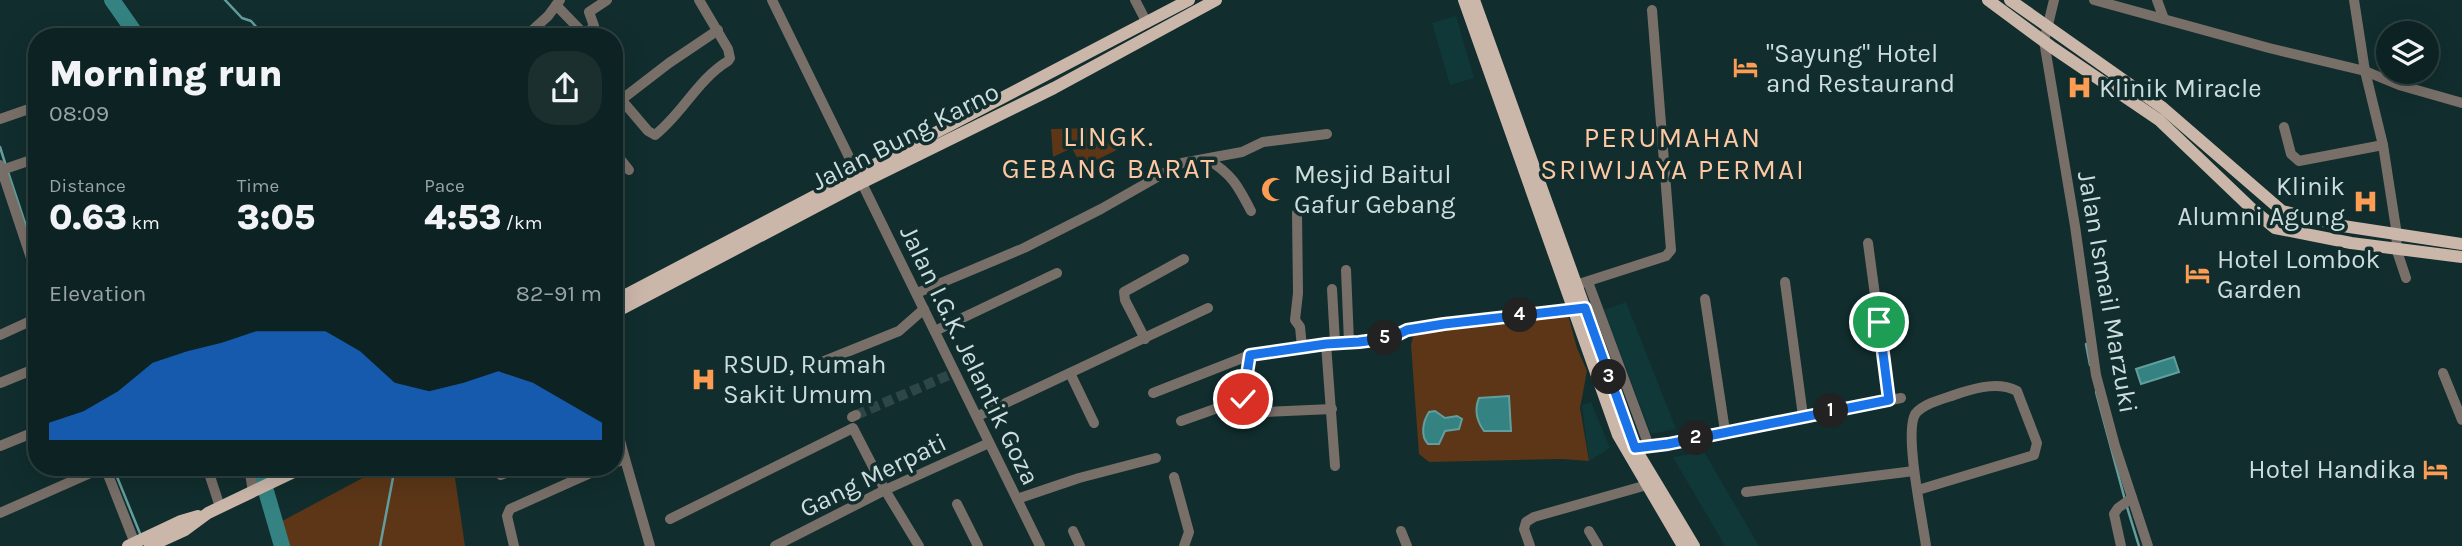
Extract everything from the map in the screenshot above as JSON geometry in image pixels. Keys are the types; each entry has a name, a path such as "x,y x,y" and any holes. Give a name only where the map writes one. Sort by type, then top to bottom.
{"main road":[{"path":"1065,74 1189,0"},
{"path":"623,297 1216,0"},
{"path":"1464,0 1575,280"},
{"path":"1474,0 1575,280 1578,308 1618,435 1683,546"},
{"path":"1988,0 2046,34 2137,98 2275,228 2462,257"},
{"path":"2010,0 2046,34"},
{"path":"2137,98 2163,108 2282,211 2312,220 2462,244"},
{"path":"2223,180 2232,170"},
{"name":"Jalan Bung Karno","path":"623,308 860,178"},
{"path":"2310,235 2312,220"},
{"path":"1578,308 1642,447 1694,546"},
{"path":"142,544 181,521 214,510 287,476"}],"street":[{"path":"591,28 594,24 589,12 607,0"},
{"path":"1135,0 1147,23"},
{"path":"2046,34 2054,0"},
{"path":"2094,0 2365,71 2399,85 2462,103"},
{"path":"2157,0 2164,19"},
{"path":"2354,0 2365,71 2383,145 2397,234 2396,248 2406,278"},
{"path":"623,102 648,131 655,135 668,124 707,76 730,58 728,48 702,1"},
{"name":"Jalan I.G.K. Jelantik Goza","path":"774,1 917,293 952,374 978,416 1040,546"},
{"path":"535,28 558,3 578,28"},
{"path":"1652,10 1671,250 1666,256 1575,280 1642,447 1901,398"},
{"path":"623,93 718,30"},
{"name":"Jalan Ismail Marzuki","path":"2046,34 2096,375 2130,499 2148,546"},
{"path":"0,118 28,111"},
{"path":"2284,127 2291,154 2299,161 2383,145"},
{"path":"917,293 1035,242 1101,209 1182,163 1250,150 1263,142 1327,134"},
{"path":"1207,159 1224,169 1236,182 1251,211"},
{"path":"28,161 4,168 28,247"},
{"path":"623,162 629,170"},
{"path":"1297,214 1295,320 1300,327 1302,347"},
{"path":"1868,243 1889,400"},
{"path":"1144,339 1125,300 1124,292 1184,259"},
{"path":"1346,270 1349,342"},
{"path":"935,331 1057,273"},
{"path":"1785,282 1803,416"},
{"path":"1332,289 1335,466"},
{"path":"1705,299 1725,431"},
{"path":"978,416 1208,308"},
{"path":"1153,393 1256,354 1391,338 1407,330 1433,325 1578,308"},
{"path":"822,362 899,331 924,309"},
{"path":"0,334 28,322"},
{"path":"1181,421 1243,399 1256,354"},
{"path":"0,383 28,372"},
{"path":"1070,373 1094,423"},
{"path":"2443,373 2462,420"},
{"path":"1918,490 2034,455 2037,448 2017,391 1984,386 1918,411 1911,429 1914,471 1926,546"},
{"path":"1264,412 1332,409"},
{"path":"670,519 853,428 885,490 919,546"},
{"path":"0,446 28,435"},
{"name":"Gang Merpati","path":"775,546 885,490 989,443"},
{"path":"1017,499 1079,478 1156,458"},
{"path":"1746,492 1914,471"},
{"path":"623,472 650,546"},
{"path":"0,513 84,476"},
{"path":"108,476 142,544"},
{"path":"208,476 214,510"},
{"path":"251,476 256,491"},
{"path":"514,546 507,516 510,509 584,476"},
{"path":"1174,478 1189,532 1184,546"},
{"path":"1530,546 1524,529 1530,519 1647,485"},
{"path":"2121,546 2114,514 2130,499"},
{"path":"957,504 978,546"},
{"path":"1073,531 1080,546"},
{"path":"1401,531 1407,546"},
{"path":"1589,531 1598,546"}],"shaded area":[{"path":"1456,16 1474,78 1450,85 1432,23"},
{"path":"1096,128 1117,150 1082,167 1072,148 1053,157 1051,129"},
{"path":"1626,302 1676,429 1651,434 1604,310"},
{"path":"1567,311 1577,348 1587,371 1580,408 1589,461 1562,459 1429,462 1419,454 1411,345 1414,333"},
{"path":"1591,402 1610,448 1589,461 1582,405"},
{"path":"1704,452 1759,546 1725,546 1673,457"},
{"path":"366,476 455,476 465,546 278,546 273,526"}],"water":[{"path":"2174,357 2179,372 2141,384 2136,369"},
{"path":"1509,396 1511,431 1484,431 1477,415 1479,398"},
{"path":"1435,411 1445,418 1457,416 1462,419 1459,429 1445,431 1439,444 1428,444 1423,433 1424,424 1429,412"}],"waterway":[{"path":"112,0 132,28"},
{"path":"225,0 242,18 251,21 257,28"},
{"path":"0,147 6,166"},
{"path":"8,172 28,232"},
{"path":"2086,344 2090,365"},
{"path":"2096,392 2125,500"},
{"path":"117,476 141,536"},
{"path":"262,476 282,546"},
{"path":"380,546 393,476"},
{"path":"2127,507 2139,546"}],"tunnel":[{"path":"856,415 949,375"}],"place":[{"name":"\"Sayung\" Hotel and Restaurand","path":"1746,68"},
{"name":"Klinik Miracle","path":"2079,88"},
{"name":"Mesjid Baitul Gafur Gebang","path":"1274,189"},
{"name":"Klinik Alumni Agung","path":"2365,201"},
{"name":"Hotel Lombok Garden","path":"2197,274"},
{"name":"RSUD, Rumah Sakit Umum","path":"703,379"},
{"name":"Hotel Handika","path":"2436,469"}],"district":[{"name":"LINGK. GEBANG BARAT","path":"1109,152"},
{"name":"PERUMAHAN SRIWIJAYA PERMAI","path":"1673,153"}],"route":[{"path":"1243,399 1250,355 1391,338 1407,330 1444,324 1585,308 1635,448 1668,444 1889,400 1879,322"}]}
